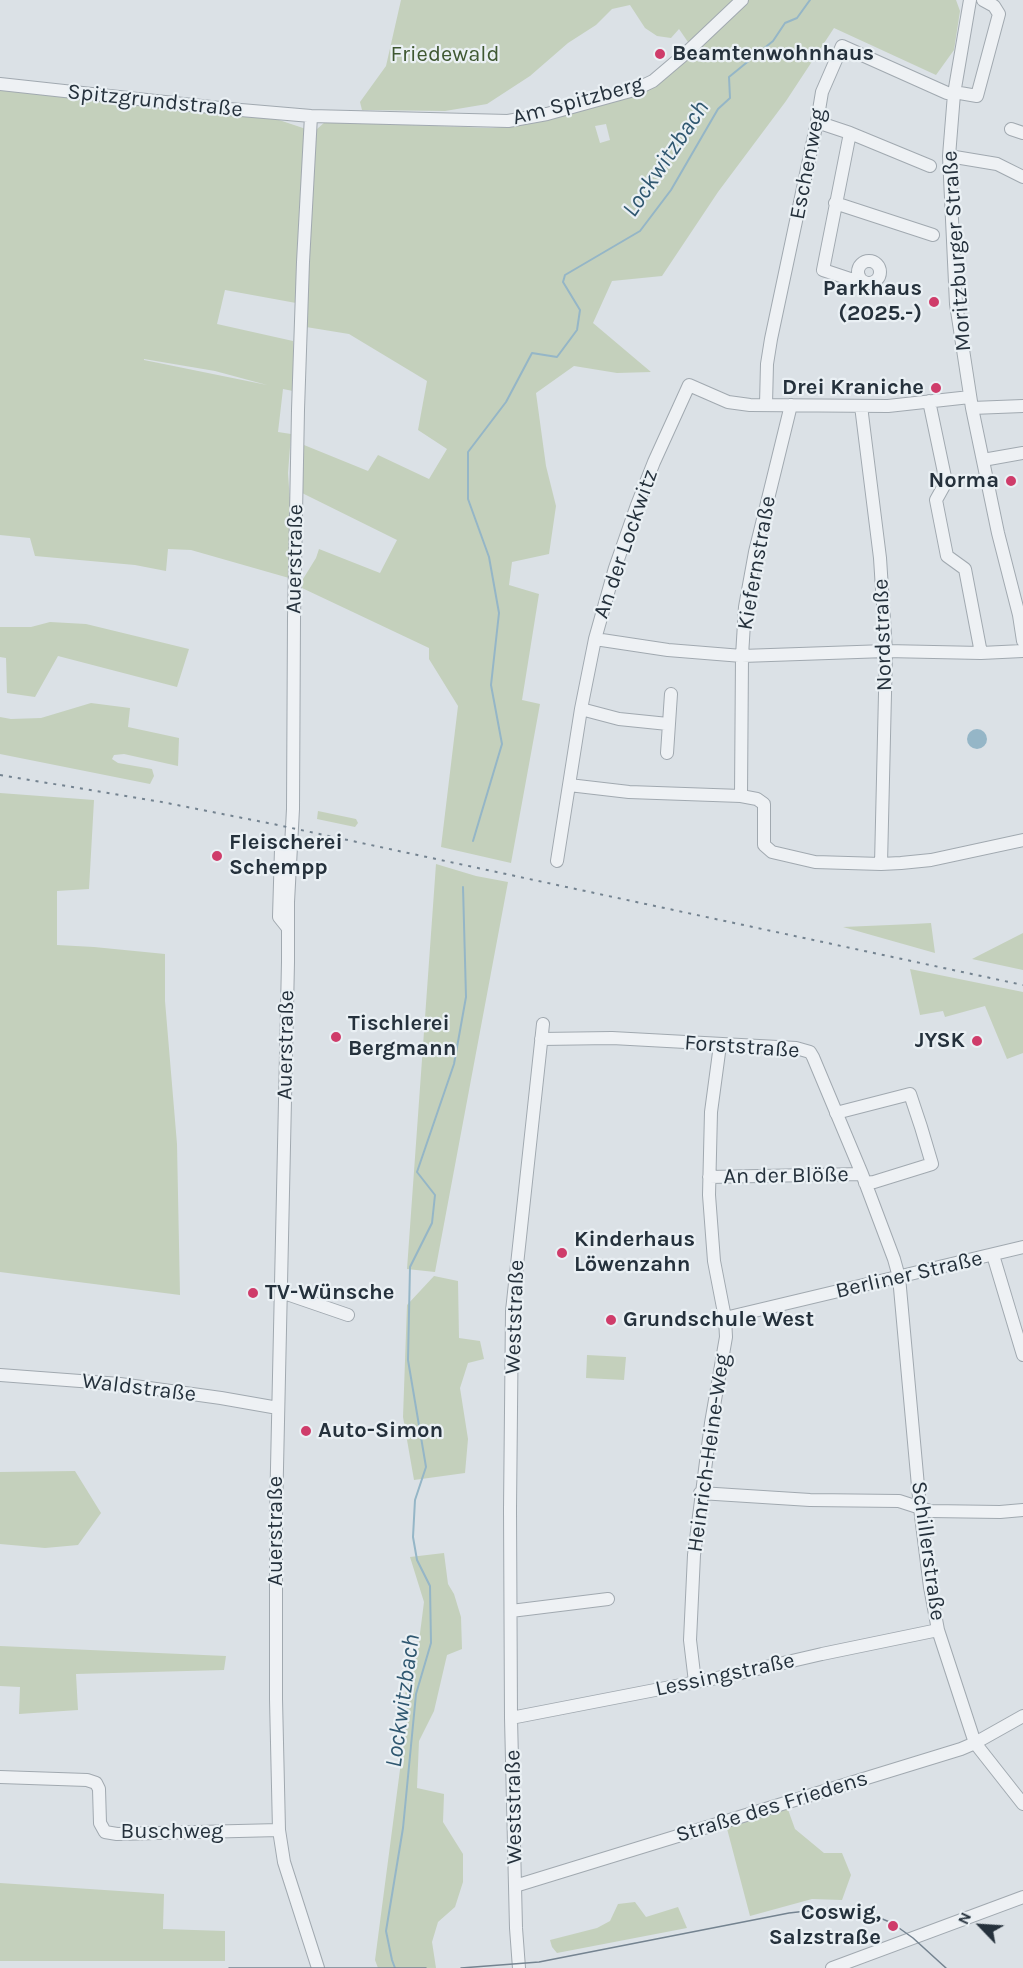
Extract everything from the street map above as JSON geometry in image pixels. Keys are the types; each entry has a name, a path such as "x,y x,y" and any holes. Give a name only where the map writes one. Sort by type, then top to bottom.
{"street":[{"name":"Am Spitzberg","path":"311,116 508,121 547,114 634,90 653,81 742,0"},
{"name":"Moritzburger Straße","path":"970,0 954,93 949,156 956,304 971,402 1023,641"},
{"path":"954,93 977,96 999,14 994,6 982,0"},
{"name":"Eschenweg","path":"766,405 767,364 771,339 822,92 842,46 947,93 954,93"},
{"name":"Spitzgrundstraße","path":"0,84 311,116"},
{"name":"Auerstraße","path":"311,116 300,337 293,818 287,927 275,1620 279,1830 284,1862 318,1968"},
{"path":"817,122 930,166"},
{"path":"850,133 823,270 850,279 859,276"},
{"path":"949,156 997,164 1023,177"},
{"path":"836,203 933,235"},
{"name":"An der Lockwitz","path":"557,861 581,709 595,639 615,568 637,505 689,385 728,402 766,405"},
{"path":"766,405 888,406 929,401 1023,406"},
{"path":"929,401 946,482 936,500 947,556 964,569 981,653"},
{"name":"Kiefernstraße","path":"741,796 742,656 745,607 755,552 791,405"},
{"name":"Nordstraße","path":"861,406 879,548 886,651 881,864"},
{"path":"983,460 1023,453"},
{"path":"595,639 668,650 742,656 886,651 981,653 1023,651"},
{"path":"667,753 671,694"},
{"path":"581,709 619,719 668,724"},
{"path":"569,785 629,792 741,796 757,799 764,804 764,845 772,852 815,862 881,864 931,860 1023,840"},
{"path":"281,849 279,917 287,927"},
{"name":"Weststraße","path":"519,1968 512,1718 512,1311 543,1024"},
{"name":"Forststraße","path":"541,1039 612,1038 796,1048 810,1052 864,1179 899,1277"},
{"name":"Heinrich-Heine-Weg","path":"695,1682 690,1650 690,1616 700,1493 726,1337 714,1261 709,1177 711,1112 720,1045"},
{"name":"An der Blöße","path":"709,1177 864,1179 874,1182 932,1164 910,1094 836,1113"},
{"name":"Berliner Straße","path":"724,1318 1023,1247"},
{"path":"993,1255 1023,1355"},
{"name":"Schillerstraße","path":"899,1277 920,1508 938,1630 975,1743 1023,1804"},
{"path":"281,1292 348,1315"},
{"name":"Waldstraße","path":"0,1375 120,1384 278,1408"},
{"path":"700,1493 810,1500 899,1501 930,1511 1023,1510"},
{"path":"511,1611 608,1599"},
{"name":"Lessingstraße","path":"512,1718 938,1630"},
{"name":"Straße des Friedens","path":"515,1886 892,1771 975,1743 1023,1716"},
{"name":"Buschweg","path":"0,1778 87,1780 96,1783 99,1789 100,1823 105,1832 117,1834 279,1830"},
{"path":"832,1968 1023,1897"}],"green space":[{"name":"Friedewald","path":"401,0 956,0 960,11 954,50 936,75 834,28 786,101 718,192 662,276 612,281 593,323 651,372 617,373 574,366 536,393 546,466 556,506 549,554 512,562 509,585 539,594 522,700 540,704 511,863 441,847 458,706 429,659 429,648 302,588 303,579 319,549 380,573 397,540 300,492 304,445 368,471 378,455 429,479 447,449 418,430 427,381 349,334 306,327 296,303 225,290 217,324 293,341 293,391 283,389 278,432 291,434 288,473 289,578 191,550 168,549 166,571 135,565 35,556 30,538 0,535 0,88 273,118 306,129 317,129 325,122 492,128 522,125 641,90 689,56 701,61 679,29 671,38 657,36 645,28 630,5 612,9 596,25 568,43 530,76 487,104 445,111 362,110 360,102 386,66","holes":["606,124 610,140 600,143 595,126","144,360 215,371 267,385"]},
{"path":"50,622 86,624 189,649 177,687 58,656 35,697 7,693 6,658 0,657 0,627 31,627"},
{"path":"91,703 130,708 128,727 179,738 178,766 124,754 114,755 112,759 118,763 152,769 154,776 150,784 0,754 0,717 41,718"},
{"path":"0,793 94,800 89,889 57,891 57,945 165,954 165,1001 177,1144 180,1295 0,1272"},
{"path":"318,811 356,819 358,823 355,827 317,819"},
{"path":"436,864 476,876 508,882 435,1272 407,1269"},
{"path":"931,923 935,953 843,927 913,924"},
{"path":"1023,933 1023,970 972,959"},
{"path":"910,969 1023,992 1023,1053 1007,1059 985,1006 945,1017 943,1011 920,1015"},
{"path":"434,1276 458,1281 459,1338 480,1341 484,1359 468,1363 460,1388 468,1439 465,1473 414,1480 403,1417 407,1305"},
{"path":"587,1355 626,1357 624,1380 586,1378"},
{"path":"75,1471 101,1513 78,1545 45,1548 0,1544 0,1472"},
{"path":"444,1553 448,1584 454,1594 461,1617 462,1649 447,1655 434,1711 419,1741 417,1788 444,1794 443,1822 463,1854 463,1882 455,1907 438,1922 432,1942 436,1968 378,1968 375,1960 406,1724 405,1694 418,1649 424,1602 410,1557"},
{"path":"0,1646 226,1656 224,1670 76,1674 78,1710 19,1714 20,1687 0,1686"},
{"path":"786,1804 795,1829 824,1853 842,1853 851,1875 842,1900 812,1899 750,1916 725,1821"},
{"path":"0,1883 164,1894 163,1929 225,1931 225,1961 0,1961"},
{"path":"635,1902 646,1917 678,1907 687,1928 557,1953 552,1947 550,1940 597,1928 610,1921 618,1904"}],"water":[{"path":"973,729 981,729 987,735 987,743 981,749 973,749 967,743 967,735"}],"waterway":[{"name":"Lockwitzbach","path":"473,841 502,744 491,685 499,613 489,557 468,499 468,452 506,402 532,353 557,357 577,330 580,310 563,282 565,275 640,231 671,190 718,109 730,98 729,77 773,41 785,23 797,18 810,0"},
{"name":"Lockwitzbach","path":"395,1968 386,1931 403,1828 416,1694 431,1643 430,1586 417,1560 413,1537 415,1500 426,1467 408,1360 410,1267 432,1223 435,1195 417,1172 454,1064 466,997 463,887"}],"tram line":[{"path":"461,1968 539,1962 789,1913 833,1908 868,1913 892,1923 913,1938 946,1968"},
{"path":"229,1968 426,1968"}],"railway":[{"path":"0,775 162,802 273,824 1023,985"}],"place":[{"name":"Beamtenwohnhaus","path":"660,54"},
{"name":"Parkhaus (2025.-)","path":"934,302"},
{"name":"Drei Kraniche","path":"936,388"},
{"name":"Norma","path":"1011,481"},
{"name":"Fleischerei Schempp","path":"217,856"},
{"name":"Tischlerei Bergmann","path":"336,1037"},
{"name":"JYSK","path":"977,1041"},
{"name":"Kinderhaus Löwenzahn","path":"562,1253"},
{"name":"TV-Wünsche","path":"253,1293"},
{"name":"Grundschule West","path":"611,1320"},
{"name":"Auto-Simon","path":"306,1431"},
{"name":"Coswig, Salzstraße","path":"893,1926"}]}
